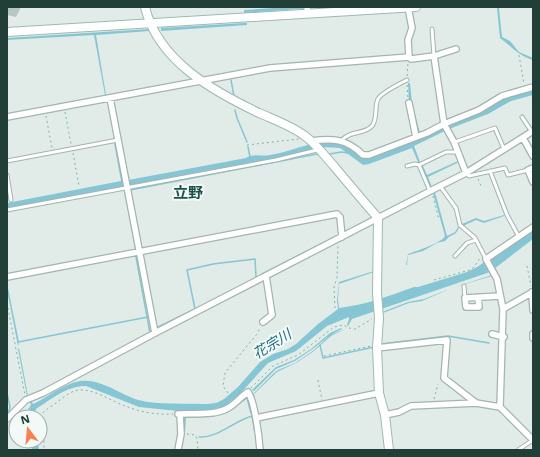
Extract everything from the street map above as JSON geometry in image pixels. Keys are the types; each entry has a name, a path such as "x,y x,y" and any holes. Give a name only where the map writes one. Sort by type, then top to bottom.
{"street":[{"path":"145,7 158,37 182,65 202,81 230,99 294,129 309,139 378,218 377,293 379,318 377,346 379,393 385,415 389,450"},
{"path":"408,7 412,28 408,40 409,57"},
{"path":"8,31 151,23 308,10 416,7"},
{"path":"7,117 270,68 409,57 411,59 416,59 434,56 456,49"},
{"path":"434,56 444,124 454,142 466,173"},
{"path":"309,139 341,141 356,148 363,155 369,155 416,137 478,110 502,96 533,87"},
{"path":"110,98 155,333"},
{"path":"409,103 416,137"},
{"path":"7,419 26,400 43,393 155,333 466,173 532,132"},
{"path":"522,138 533,156"},
{"path":"530,169 533,182"},
{"path":"7,277 338,214 340,217 340,238"},
{"path":"500,407 504,309 497,279 484,257 519,237 533,226"},
{"path":"263,322 272,315 266,276"},
{"path":"504,309 532,292 533,310"},
{"path":"478,297 479,307 466,307 465,298 478,297 500,296"},
{"path":"492,334 504,337"},
{"path":"377,346 447,340 444,378 476,403"},
{"path":"178,450 181,434 179,414 210,413 221,411 237,402 248,392 251,395 256,418 260,450"},
{"path":"256,418 379,393"},
{"path":"385,415 398,412 411,406 476,403 500,407 533,439"}],"lane":[{"path":"432,29 434,56"},
{"path":"341,141 350,133 371,128 374,121 378,99 407,80"},
{"path":"522,116 532,132"},
{"path":"454,142 495,128 497,129 504,149"},
{"path":"7,161 118,140"},
{"path":"7,210 276,160 319,150"},
{"path":"407,166 415,164 419,165 446,152 457,152"},
{"path":"419,165 430,191"},
{"path":"466,173 469,176 478,175 505,168 508,175 530,169"},
{"path":"490,171 493,181 496,184 499,197 519,237"},
{"path":"7,175 11,200"},
{"path":"440,186 456,208 460,226 476,240 484,257"},
{"path":"454,256 467,243 476,240"},
{"path":"464,286 465,298"},
{"path":"518,450 533,439"}],"path":[{"path":"519,55 525,89"},
{"path":"45,110 53,153"},
{"path":"248,145 309,139"},
{"path":"478,175 481,186"},
{"path":"430,191 433,196 439,220"},
{"path":"335,308 334,287 340,238"},
{"path":"434,280 470,270 474,267 477,261 484,257"},
{"path":"528,266 532,292"},
{"path":"7,303 26,400"},
{"path":"247,392 273,366 298,355 334,327 343,325 355,329 371,320 379,318"},
{"path":"228,393 223,386 225,373 257,334 263,322"},
{"path":"324,356 377,346"},
{"path":"318,380 324,404"},
{"path":"432,405 438,384"},
{"path":"47,409 73,391 81,390 91,392 137,411 179,414"},
{"path":"181,434 193,434 197,439 198,450"}],"water":[{"path":"288,7 327,7 244,13 244,10"},
{"path":"497,8 499,8 502,37 510,41 519,52 533,58 533,60 519,53 500,38"},
{"path":"247,23 247,25 161,31 161,28"},
{"path":"150,29 150,31 96,35 106,95 94,35 7,40 7,38"},
{"path":"408,83 410,83 412,103 421,137 503,98 533,89 533,95 511,101 488,114 449,129 414,146 420,162 418,162 412,148 363,165 340,148 322,147 271,159 7,208 7,203 121,181 114,143 123,181 252,156 270,155 318,143 340,143 351,147 362,156 419,138 409,104"},
{"path":"458,161 459,162 428,177 432,187 431,188 421,166 423,166 427,175"},
{"path":"433,193 435,193 436,196 447,236 455,232 458,227 459,228 456,233 445,241 437,243 423,251 408,255 406,265 408,254 434,244 443,239 445,236"},
{"path":"504,215 484,223 476,220 463,226 462,224 476,218 484,221"},
{"path":"533,230 533,239 490,272 352,319 348,326 349,317 327,326 296,351 268,363 237,397 223,407 211,411 178,411 139,407 86,386 79,386 66,390 36,409 28,409 31,405 31,401 33,404 62,388 80,381 97,382 135,399 143,401 175,404 216,403 224,399 238,387 260,362 273,354 288,349 296,344 318,324 338,309 337,300 339,282 374,271 339,284 339,308 349,307 386,297 414,287 467,272"},
{"path":"492,275 492,276 452,288"},
{"path":"7,283 19,342 18,346 7,290"},
{"path":"452,288 422,301 409,303 383,313 382,312 408,302 424,299"},
{"path":"341,328 342,329 330,335 295,361 276,369 254,391 252,390 276,367 294,360 311,349 330,333"},
{"path":"345,329 331,336 314,351 296,363 277,372 254,394 257,415 253,394 274,373 295,363 314,350 330,335"},
{"path":"19,348 28,396 18,349"},
{"path":"247,397 248,398 227,413 212,417 186,418 184,432 184,417 226,412"}],"building":[{"path":"7,7 21,7 16,17 7,15"}],"waterway":[{"path":"231,80 234,96"},
{"path":"235,110 247,142"},
{"path":"248,147 250,157"},
{"path":"330,154 341,152 348,153"},
{"path":"130,190 317,154 319,155"},
{"path":"125,190 136,251"},
{"path":"262,274 337,236"},
{"path":"136,257 150,333"},
{"path":"156,328 195,309 187,270 213,264 255,259 257,277"},
{"path":"18,342 148,317"},
{"path":"381,344 448,336 489,343"},
{"path":"320,345 323,358 374,347"},
{"path":"7,393 10,409"},
{"path":"247,398 251,413"},
{"path":"199,437 213,435 245,418 252,416 255,432"}],"district":[{"name":"立野","path":"188,193"}],"water label":[{"name":"花宗川","path":"272,344"}]}
